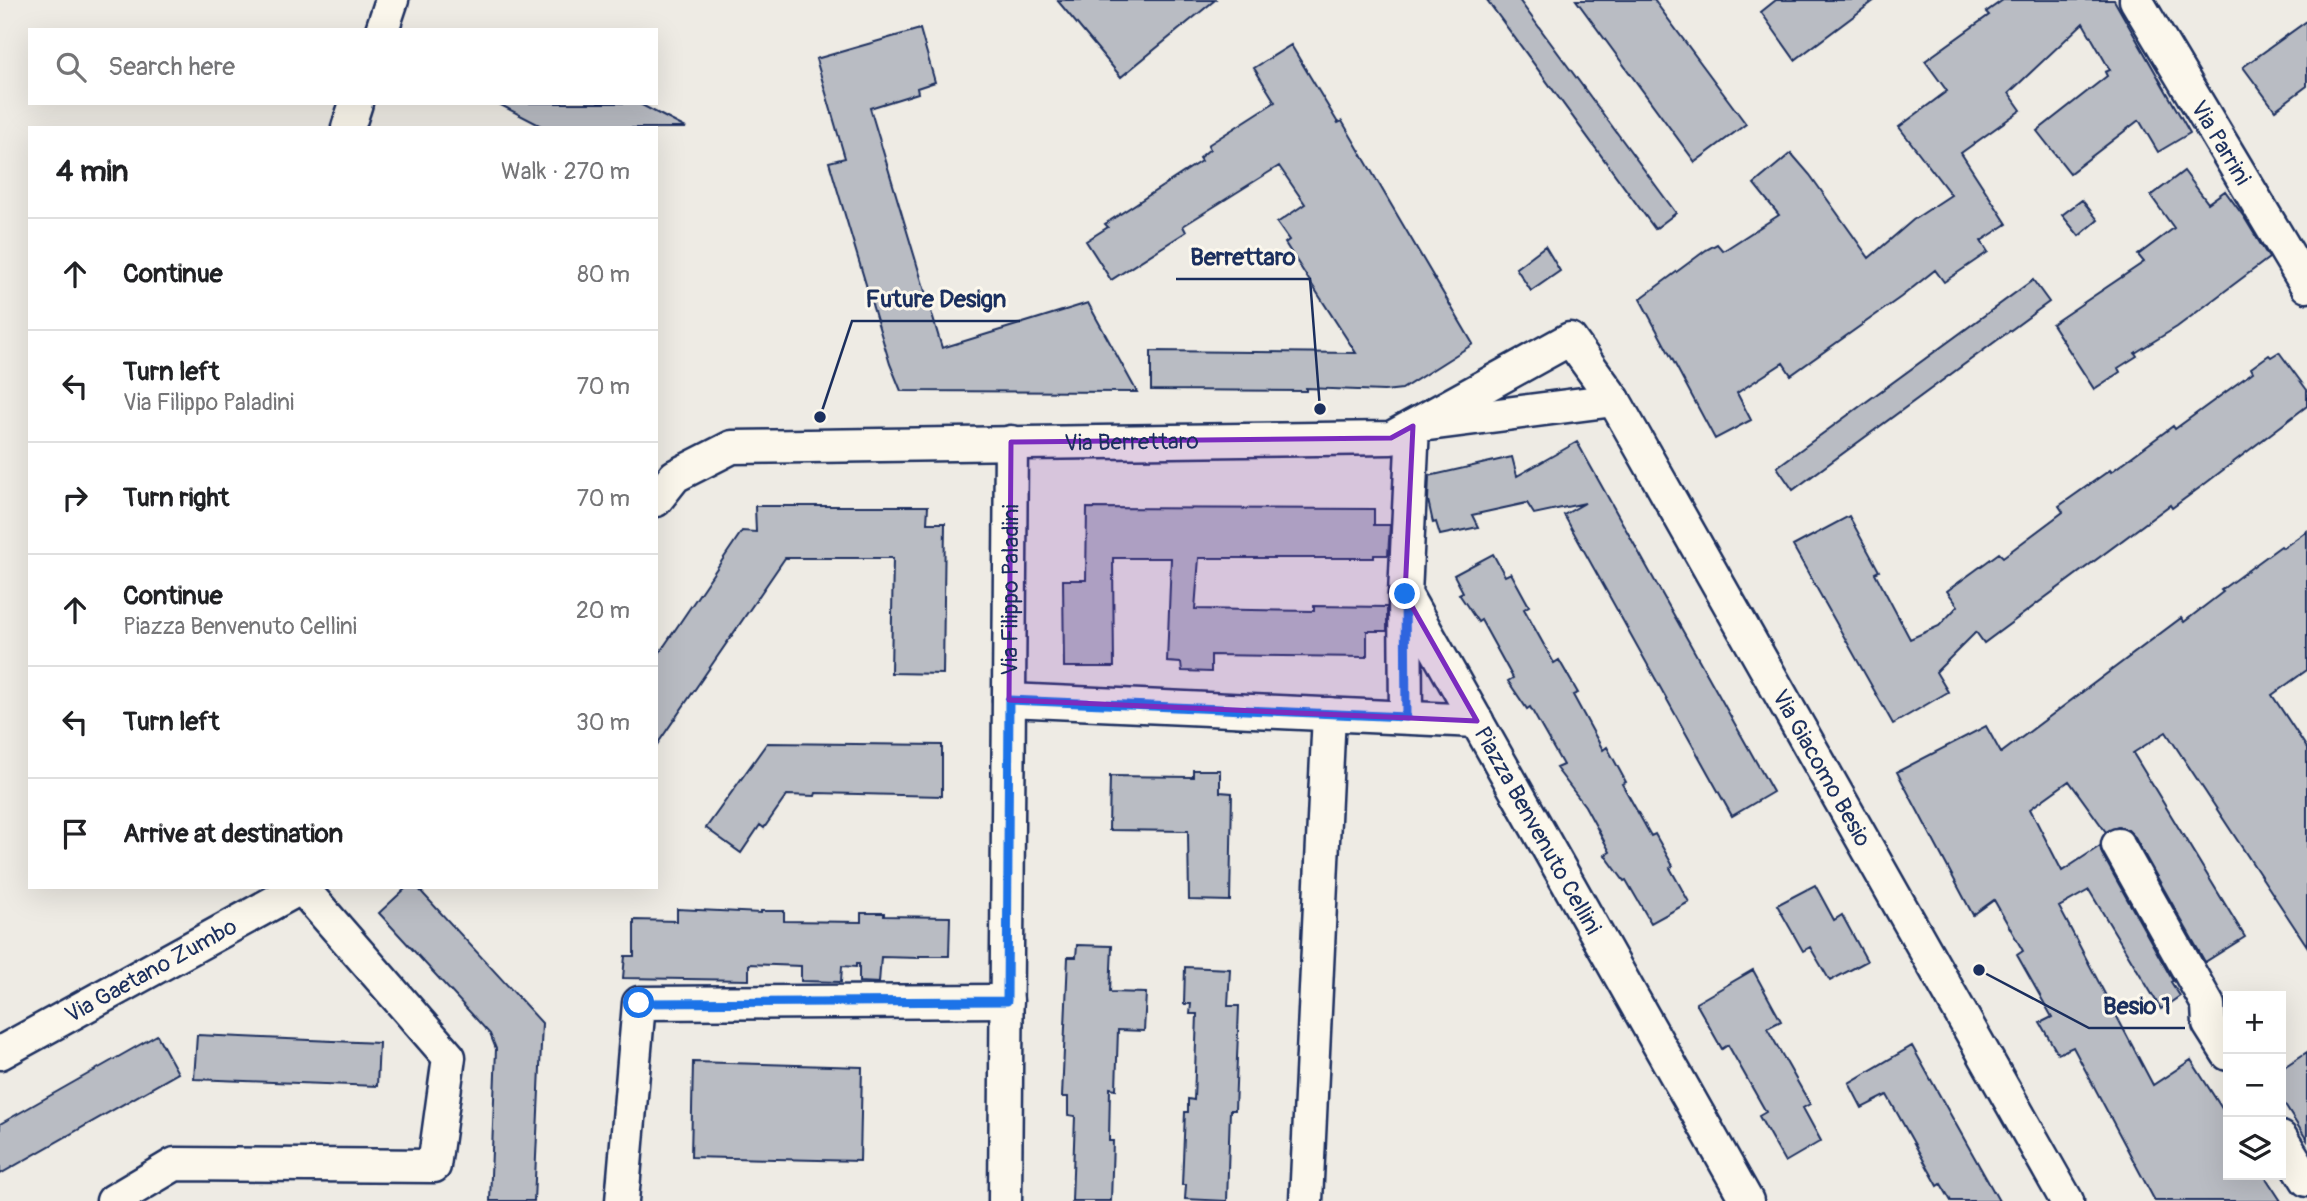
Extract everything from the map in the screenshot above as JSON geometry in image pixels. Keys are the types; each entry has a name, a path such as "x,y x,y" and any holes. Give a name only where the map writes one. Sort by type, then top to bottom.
{"street":[{"path":"383,28 392,0"},
{"name":"Via Parrini","path":"2136,0 2307,286"},
{"path":"349,126 355,105"},
{"name":"Via Giacomo Besio","path":"1570,340 1614,400 2067,1201"},
{"name":"Via Berrettaro","path":"662,482 732,447 1391,438 1570,340"},
{"path":"1406,717 1405,594 1413,426 1614,400"},
{"name":"Via Filippo Paladini","path":"1006,1201 1011,442"},
{"path":"1405,594 1477,721"},
{"name":"Piazza Benvenuto Cellini","path":"1009,700 1477,721 1747,1201"},
{"path":"1306,1201 1329,714"},
{"path":"2118,845 2208,1005 2209,1024 2223,1046"},
{"name":"Via Gaetano Zumbo","path":"0,1053 298,889"},
{"path":"113,1201 175,1164 434,1166 449,1057 304,889"},
{"path":"622,1201 639,1003 1007,1001"},
{"path":"2286,1146 2307,1180"}],"highlighted area":[{"path":"1413,426 1405,594 1477,721 1009,700 1011,442 1391,438"}],"building":[{"path":"1057,0 1215,0 1121,77"},
{"path":"1487,0 1519,0 1676,213 1655,229"},
{"path":"1576,0 1654,0 1746,124 1695,162"},
{"path":"1776,0 1875,0 1795,60 1761,12"},
{"path":"2003,0 2114,0 2190,133 2158,152 2139,120 2070,173 2037,131 2107,76 2105,72 2110,70 2083,23 2009,93 2021,110 1961,153 2007,224 1981,241 1988,252 1944,282 1935,270 1791,375 1783,363 1737,393 1751,420 1715,439 1640,299 1706,250 1717,244 1723,251 1779,215 1754,184 1791,153 1810,175 1869,258 1913,220 1951,195 1899,127 1947,91 1925,61 1989,15 1986,12"},
{"path":"2307,21 2307,86 2275,110 2243,67"},
{"path":"920,29 935,82 917,88 918,93 870,108 942,348 1088,303 1137,392 901,391 890,364 829,162 845,158 816,59"},
{"path":"1291,45 1338,123 1342,121 1473,344 1402,389 1151,390 1151,351 1356,353 1285,243 1289,240 1277,223 1305,204 1279,166 1183,226 1186,232 1111,280 1086,241 1108,227 1105,224 1201,161 1199,158 1210,149 1208,145 1275,102 1254,68"},
{"path":"501,105 642,105 686,128 658,126 541,126"},
{"path":"2184,171 2208,203 2225,191 2269,258 2177,327 2135,353 2137,356 2118,368 2120,372 2094,389 2052,324 2144,262 2138,255 2174,228 2151,196"},
{"path":"2082,200 2098,220 2079,236 2062,215"},
{"path":"1545,246 1560,271 1531,291 1516,268"},
{"path":"2033,280 2049,302 1793,490 1777,467"},
{"path":"2279,352 2307,390 2307,406 2172,508 2170,505 1984,643 1976,632 1936,672 1948,692 1893,724 1793,546 1849,516 1879,571 1875,573 1910,639 1939,626 1958,606 1947,591 1999,553 2003,557 2063,512 2059,506 2173,426 2175,429 2253,372 2251,368 2269,355 2271,357"},
{"path":"1577,442 1773,792 1732,816 1564,515 1585,503 1534,514 1527,503 1472,515 1478,527 1440,535 1436,522 1433,523 1428,500 1429,476 1512,457 1517,476"},
{"path":"755,506 928,506 927,523 945,523 943,674 891,673 893,558 785,558 658,743 658,655 742,531 756,532"},
{"path":"1087,508 1374,509 1374,525 1390,525 1388,555 1374,555 1374,558 1199,558 1195,609 1314,611 1314,606 1387,607 1387,631 1367,631 1367,657 1211,655 1211,672 1182,671 1181,663 1167,662 1171,558 1113,558 1114,667 1064,667 1063,580 1086,580"},
{"path":"2307,531 2307,670 2272,695 2307,748 2307,946 2166,732 2133,753 2245,937 2205,962 2134,836 2128,830 2118,827 2106,832 2069,781 2030,809 2062,871 2100,846 2180,996 2161,1009 2089,890 2059,907 2153,1085 2191,1060 2223,1110 2223,1180 2267,1180 2281,1201 2155,1201 2073,1047 2058,1054 2040,1023 2052,1017 2017,955 2023,951 1994,900 1973,915 1897,772 1986,726 2001,753 2181,618 2184,622 2223,592 2221,590 2281,546 2283,548"},
{"path":"1493,554 1505,576 1511,573 1529,606 1524,609 1554,663 1559,660 1578,693 1573,695 1603,750 1607,747 1626,782 1622,784 1651,836 1655,834 1689,902 1651,923 1626,880 1624,881 1605,855 1610,852 1585,806 1556,768 1563,765 1530,707 1527,709 1508,681 1513,678 1481,620 1478,622 1459,594 1463,592 1454,575"},
{"path":"767,743 942,745 942,796 816,793 815,796 787,795 764,828 760,825 741,853 706,828"},
{"path":"1193,770 1220,770 1220,792 1232,793 1230,901 1189,900 1188,831 1109,830 1110,776 1193,777"},
{"path":"1815,885 1834,920 1842,915 1867,961 1830,981 1810,947 1803,951 1777,905"},
{"path":"405,889 419,889 542,1023 534,1201 490,1201 496,1049 490,1034 379,913"},
{"path":"677,909 761,913 784,911 784,921 861,922 861,913 950,917 949,956 881,957 879,983 859,982 859,964 856,964 856,967 842,966 841,982 801,981 801,966 749,964 749,980 623,978 625,956 634,956 634,920 677,921"},
{"path":"1077,945 1112,946 1110,992 1146,993 1144,1031 1118,1030 1116,1089 1110,1088 1109,1141 1113,1141 1111,1201 1072,1201 1075,1116 1068,1115 1068,1097 1062,1097 1068,957 1076,957"},
{"path":"1185,967 1230,969 1228,1006 1239,1006 1235,1110 1230,1110 1227,1201 1185,1199 1186,1185 1182,1185 1185,1112 1188,1112 1188,1099 1194,1100 1197,1014 1190,1014 1191,1004 1184,1004"},
{"path":"1753,970 1781,1021 1767,1028 1810,1104 1803,1108 1821,1141 1785,1162 1759,1116 1766,1112 1728,1045 1722,1049 1696,1003"},
{"path":"157,1035 178,1073 0,1174 0,1124"},
{"path":"197,1035 379,1043 377,1086 194,1079"},
{"path":"1912,1046 1999,1201 1951,1201 1941,1184 1938,1186 1887,1095 1862,1108 1849,1083"},
{"path":"2307,1052 2307,1140 2286,1107 2286,1066"},
{"path":"693,1062 862,1067 860,1161 691,1157"}],"place":[{"name":"Berrettaro","path":"1320,409"},
{"name":"Future Design","path":"820,417"},
{"name":"Besio 1","path":"1979,970"}],"route":[{"path":"639,1003 1007,1001 1009,700 1406,717 1405,594"}]}
